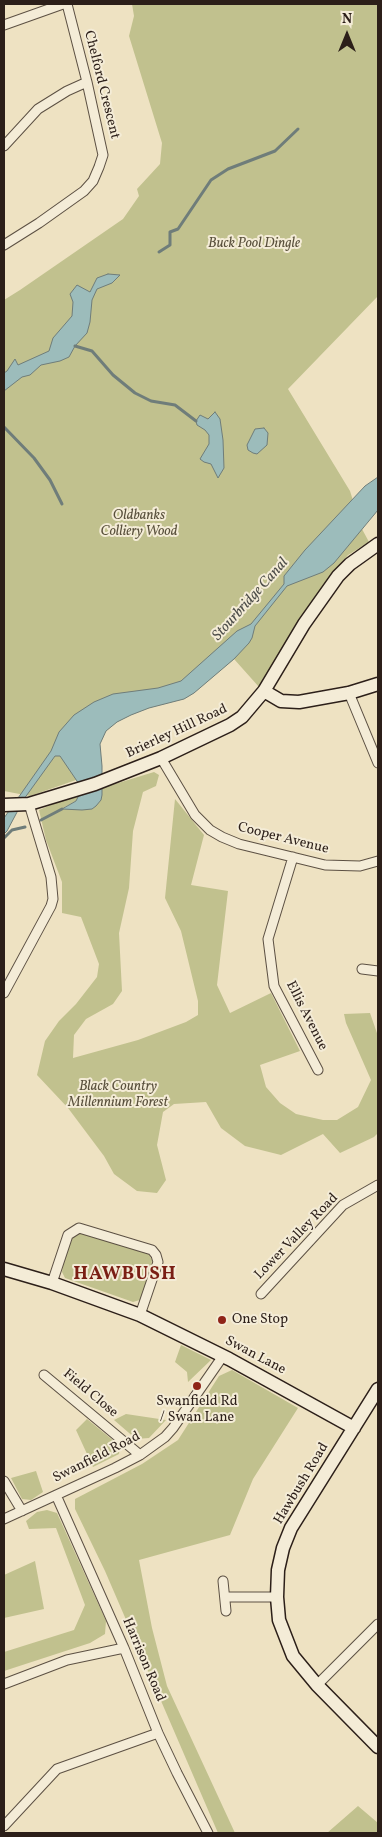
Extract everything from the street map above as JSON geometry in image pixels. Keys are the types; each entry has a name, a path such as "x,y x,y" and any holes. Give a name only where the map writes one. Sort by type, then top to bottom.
{"street":[{"path":"4,26 65,4"},
{"name":"Chelford Crescent","path":"4,245 76,199 93,181 100,167 102,148 87,82 65,4"},
{"path":"4,146 38,109 66,91 87,82"},
{"name":"Brierley Hill Road","path":"4,805 28,804 95,784 161,758 230,725 242,717 264,691 304,624 329,588 350,564 378,544"},
{"path":"264,691 281,701 299,702 378,684"},
{"path":"349,692 378,763"},
{"name":"Cooper Avenue","path":"161,758 195,815 210,830 222,837 239,844 325,865 360,866 378,861"},
{"path":"4,993 52,906 53,899 51,877 28,804"},
{"name":"Ellis Avenue","path":"292,857 268,939 274,986 318,1070"},
{"path":"362,969 378,971"},
{"name":"Lower Valley Road","path":"261,1294 344,1205 378,1185"},
{"path":"52,1283 68,1235 79,1228 152,1250 158,1262 140,1315"},
{"name":"Swan Lane","path":"4,1269 52,1283 140,1315 223,1356 354,1428"},
{"name":"Swanfield Road","path":"4,1519 140,1454 165,1437 223,1356"},
{"name":"Field Close","path":"44,1375 140,1454"},
{"name":"Hawbush Road","path":"378,1389 291,1528 283,1548 278,1570 277,1597 279,1620 293,1656 317,1686 378,1747"},
{"path":"4,1481 22,1511"},
{"name":"Harrison Road","path":"56,1495 124,1648 158,1733 208,1833"},
{"path":"223,1581 226,1611"},
{"path":"225,1597 277,1597"},
{"path":"317,1686 378,1624"},
{"path":"4,1683 67,1660 124,1648"},
{"path":"4,1826 57,1769 158,1733"}],"green space":[{"path":"132,4 378,4 378,296 288,389 350,491 362,529 369,542 348,555 326,581 259,687 234,659 194,693 184,699 131,715 117,722 106,731 100,744 102,774 76,780 30,796 4,791 4,300 123,219 139,196 137,189 160,164 162,143 129,36 134,16"},
{"name":"Black Country Millennium Forest","path":"154,772 159,775 156,786 143,792 133,831 129,888 119,933 122,991 113,1004 86,1019 74,1035 73,1058 138,1040 186,1022 198,1015 198,1001 181,931 165,898 175,799 204,835 191,885 228,891 217,985 230,1013 271,993 300,1051 260,1065 266,1087 280,1103 296,1114 323,1120 337,1120 358,1107 371,1080 346,1023 344,1014 370,1013 378,1036 378,1133 374,1137 340,1153 323,1134 281,1155 245,1146 221,1128 206,1102 174,1104 163,1112 157,1145 166,1180 157,1193 137,1191 114,1174 104,1156 68,1108 37,1075 45,1041 59,1021 76,1004 97,977 99,964 81,917 62,913 62,882 46,840 39,810 80,793 76,801 63,808 102,795 102,788"},
{"path":"84,1233 148,1253 152,1260 151,1269 140,1300 133,1302 65,1278 62,1272 63,1265 72,1239 77,1234"},
{"path":"181,1345 211,1360 188,1382 187,1372 175,1362"},
{"path":"232,1370 298,1408 253,1479 230,1535 139,1560 152,1628 167,1686 235,1833 218,1833 105,1571 75,1509 75,1499 142,1464 178,1440 219,1376"},
{"path":"126,1414 166,1420 149,1438 136,1439 114,1420"},
{"path":"87,1419 120,1446 119,1454 93,1467 76,1430"},
{"path":"36,1471 43,1492 31,1500 22,1499 11,1478"},
{"path":"47,1510 57,1513 106,1621 105,1634 90,1643 4,1671 4,1652 74,1630 85,1605 56,1528 29,1529 26,1521 37,1512"},
{"path":"35,1561 44,1609 4,1618 4,1575"},
{"path":"358,1806 378,1823 378,1833 327,1833"}],"water":[{"path":"108,274 120,275 112,283 97,289 92,300 87,333 75,346 69,357 41,365 30,375 22,377 4,391 4,373 15,359 18,365 49,351 53,338 72,316 73,302 70,294 77,285 90,292 97,278"},
{"path":"215,412 220,419 223,440 224,468 218,478 211,464 200,459 209,444 209,435 197,425 196,421 200,415 208,419"},
{"path":"264,428 268,433 267,445 257,454 253,453 248,450 247,445 255,429"},
{"path":"378,477 378,510 334,563 323,572 287,586 255,626 249,643 234,659 194,693 184,699 131,715 117,722 106,731 100,744 102,795 101,800 96,806 92,809 82,810 62,809 76,801 80,793 79,784 60,756 55,756 24,799 4,834 4,818 51,751 59,732 74,715 94,702 113,694 158,688 181,681 237,631 251,624 284,584 284,576 305,550 365,486"}],"waterway":[{"path":"159,252 170,245 170,232 178,229 211,180 228,169 275,151 298,129"},
{"path":"75,346 92,351 113,375 135,393 151,401 175,405 196,421"},
{"path":"4,427 34,458 50,480 62,504"},
{"path":"41,820 62,809"},
{"path":"4,838 12,830 25,827"}],"place":[{"name":"One Stop","path":"222,1320"},
{"name":"Swanfield Rd / Swan Lane","path":"197,1386"}],"district":[{"name":"HAWBUSH","path":"125,1276"}],"park label":[{"name":"Buck Pool Dingle","path":"254,244"},
{"name":"Oldbanks Colliery Wood","path":"139,524"}],"water label":[{"name":"Stourbridge Canal","path":"251,600"}]}
